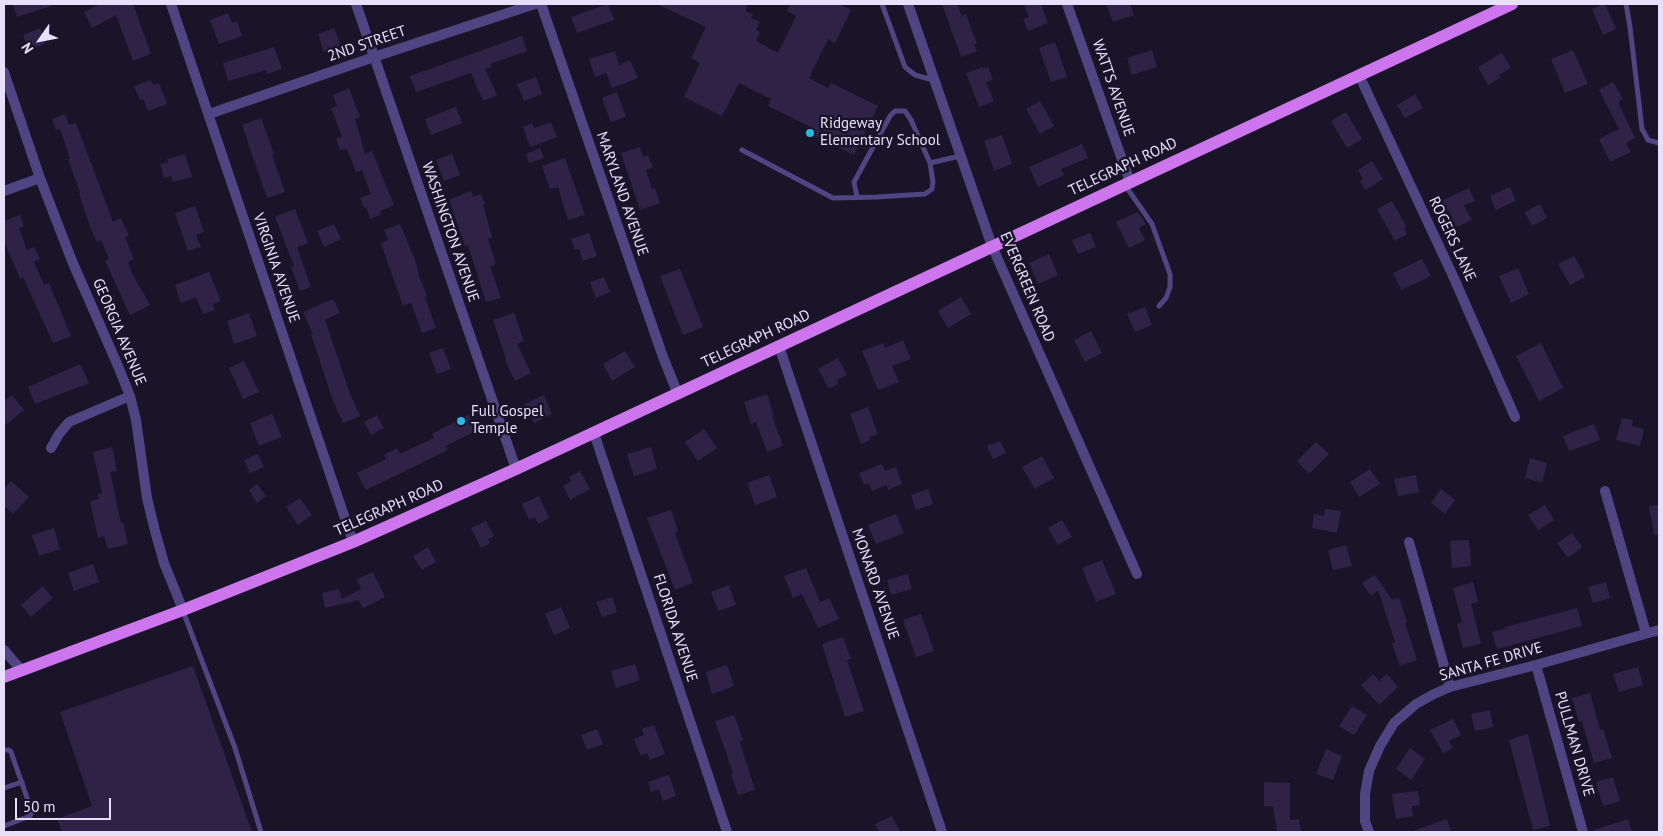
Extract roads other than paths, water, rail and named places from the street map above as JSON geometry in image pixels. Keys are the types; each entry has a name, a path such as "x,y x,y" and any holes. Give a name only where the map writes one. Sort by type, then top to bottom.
{"main road":[{"name":"TELEGRAPH ROAD","path":"4,677 183,610 352,542 516,469 1512,4"}],"street":[{"name":"VIRGINIA AVENUE","path":"171,4 352,542"},
{"name":"WASHINGTON AVENUE","path":"356,4 516,469"},
{"name":"2ND STREET","path":"209,114 535,4"},
{"name":"MARYLAND AVENUE","path":"541,4 660,348 678,394"},
{"name":"EVERGREEN ROAD","path":"908,4 992,246 1136,574"},
{"name":"WATTS AVENUE","path":"1068,4 1127,183"},
{"name":"GEORGIA AVENUE","path":"4,72 40,178 72,261 130,396 136,420 147,498 155,531 164,563 183,610"},
{"name":"ROGERS LANE","path":"1359,75 1453,276 1515,417"},
{"path":"4,191 40,178"},
{"name":"MONARD AVENUE","path":"780,346 942,832"},
{"path":"50,448 69,422 130,396"},
{"name":"FLORIDA AVENUE","path":"594,433 727,832"},
{"path":"1605,492 1646,633"},
{"path":"1409,542 1450,687"},
{"name":"SANTA FE DRIVE","path":"1369,832 1366,820 1365,794 1369,771 1380,746 1394,723 1416,704 1450,687 1659,630"},
{"path":"4,650 22,671"},
{"name":"PULLMAN DRIVE","path":"1536,665 1583,832"}],"lane":[{"path":"882,4 905,67 915,75 934,80"},
{"path":"1626,4 1642,129 1648,140 1659,143"},
{"path":"742,150 833,198 857,197 925,194 932,189 933,182 930,163 911,120 905,111 895,111 890,116 854,182 857,197"},
{"path":"930,163 961,156"},
{"path":"1127,183 1152,224 1170,274 1170,287 1166,298 1159,306"},
{"path":"183,610 235,748 261,832"},
{"path":"4,750 11,752 32,812 30,816 4,826"},
{"path":"4,788 22,782"}],"place":[{"name":"Ridgeway Elementary School","path":"810,133"},
{"name":"Full Gospel Temple","path":"461,421"}]}
